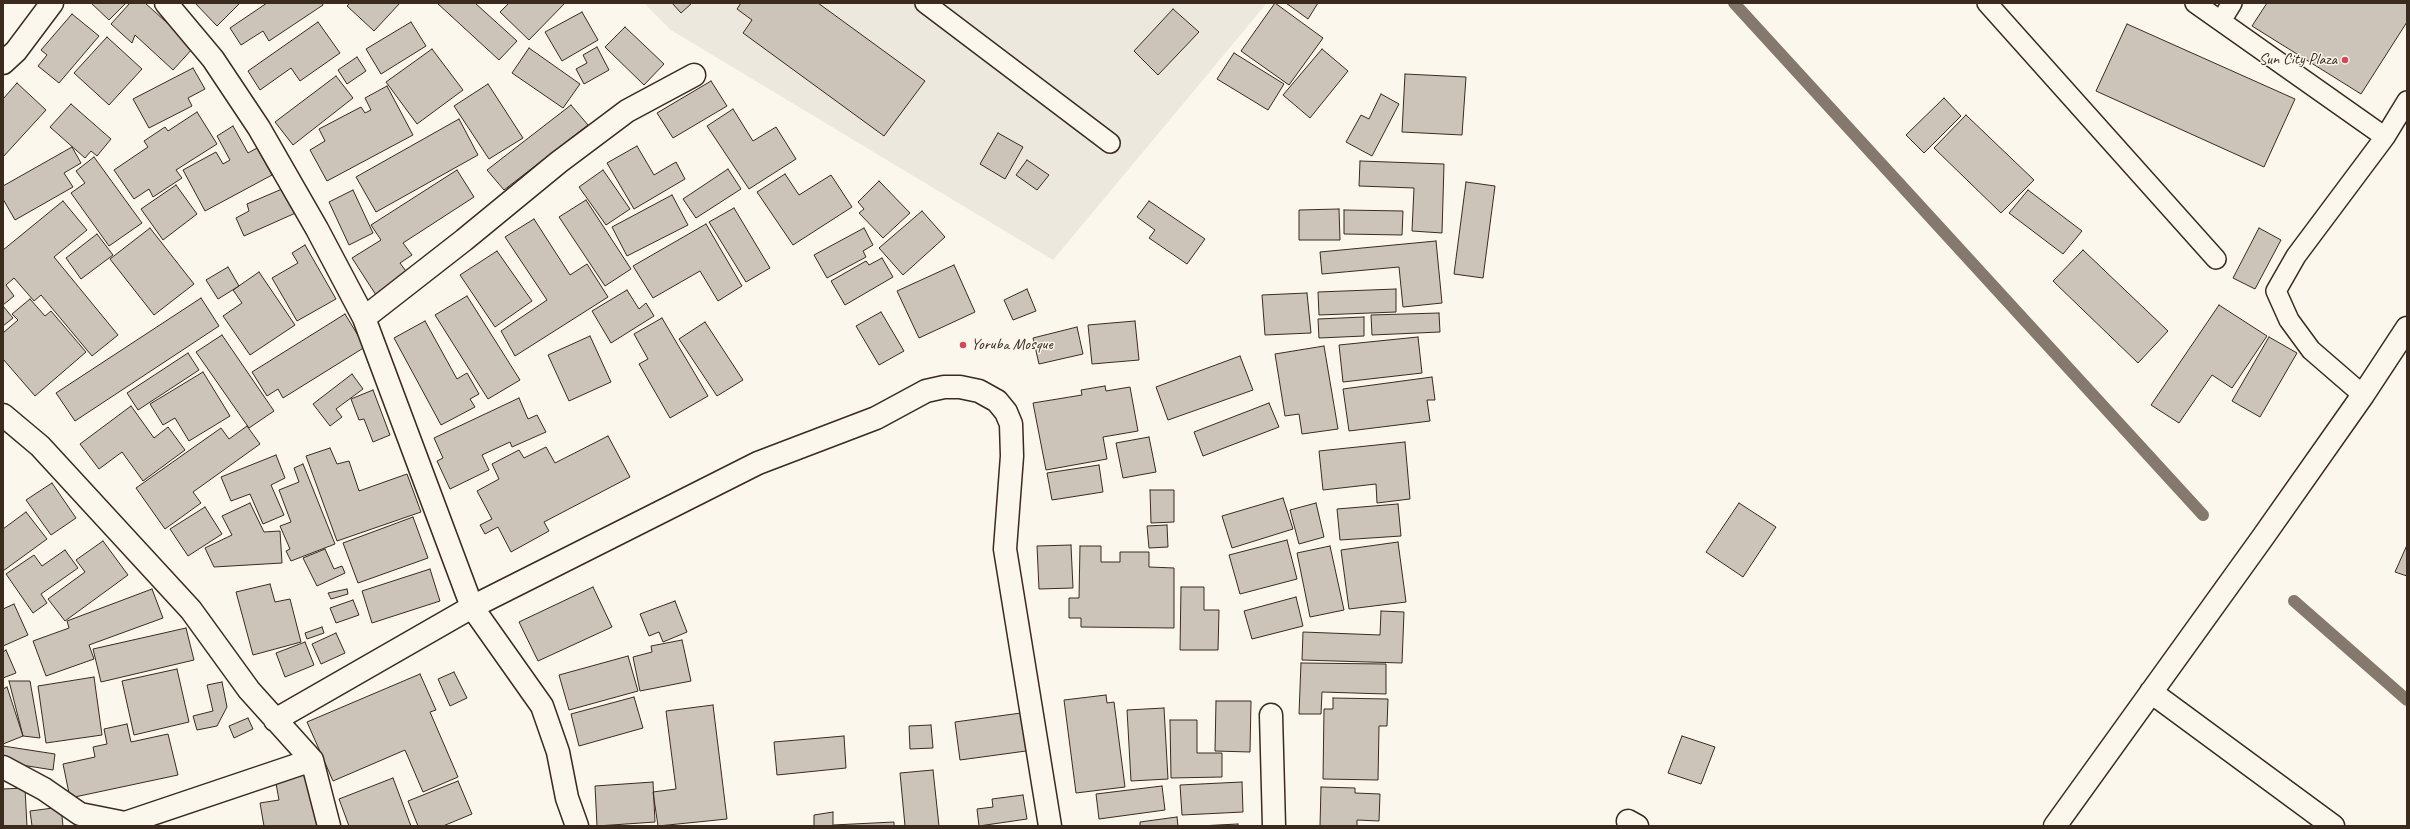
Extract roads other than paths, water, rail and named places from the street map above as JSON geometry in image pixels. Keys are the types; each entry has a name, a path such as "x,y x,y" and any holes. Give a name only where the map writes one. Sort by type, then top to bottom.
{"street":[{"path":"3,63 16,51 52,3"},
{"path":"166,3 213,59 259,128 317,229 364,318 472,607 542,706 558,752 567,798 577,826"},
{"path":"364,318 559,162 627,111 694,75"},
{"path":"2055,826 2263,537 2363,395 2407,328"},
{"path":"275,720 472,607 758,463 876,418 926,391 944,387 979,391 997,401 1006,412 1011,424 1012,456 1005,549 1050,826"},
{"path":"3,415 40,446 191,610 249,690 312,760 329,826"},
{"path":"2151,692 2333,826"},
{"path":"1271,715 1274,826"},
{"path":"3,767 44,789 80,814 125,824 312,760"}],"lane":[{"path":"925,3 1110,143"},
{"path":"1987,3 2216,260"},
{"path":"2195,3 2384,137"},
{"path":"2221,21 2232,3"},
{"path":"2363,395 2311,350 2289,320 2276,290 2296,256 2384,137 2407,101"}],"waterway":[{"path":"1734,3 2203,515"},
{"path":"2294,601 2407,700"}],"place":[{"name":"Sun City Plaza","path":"2345,60"},
{"name":"Yoruba Mosque","path":"963,345"}]}
